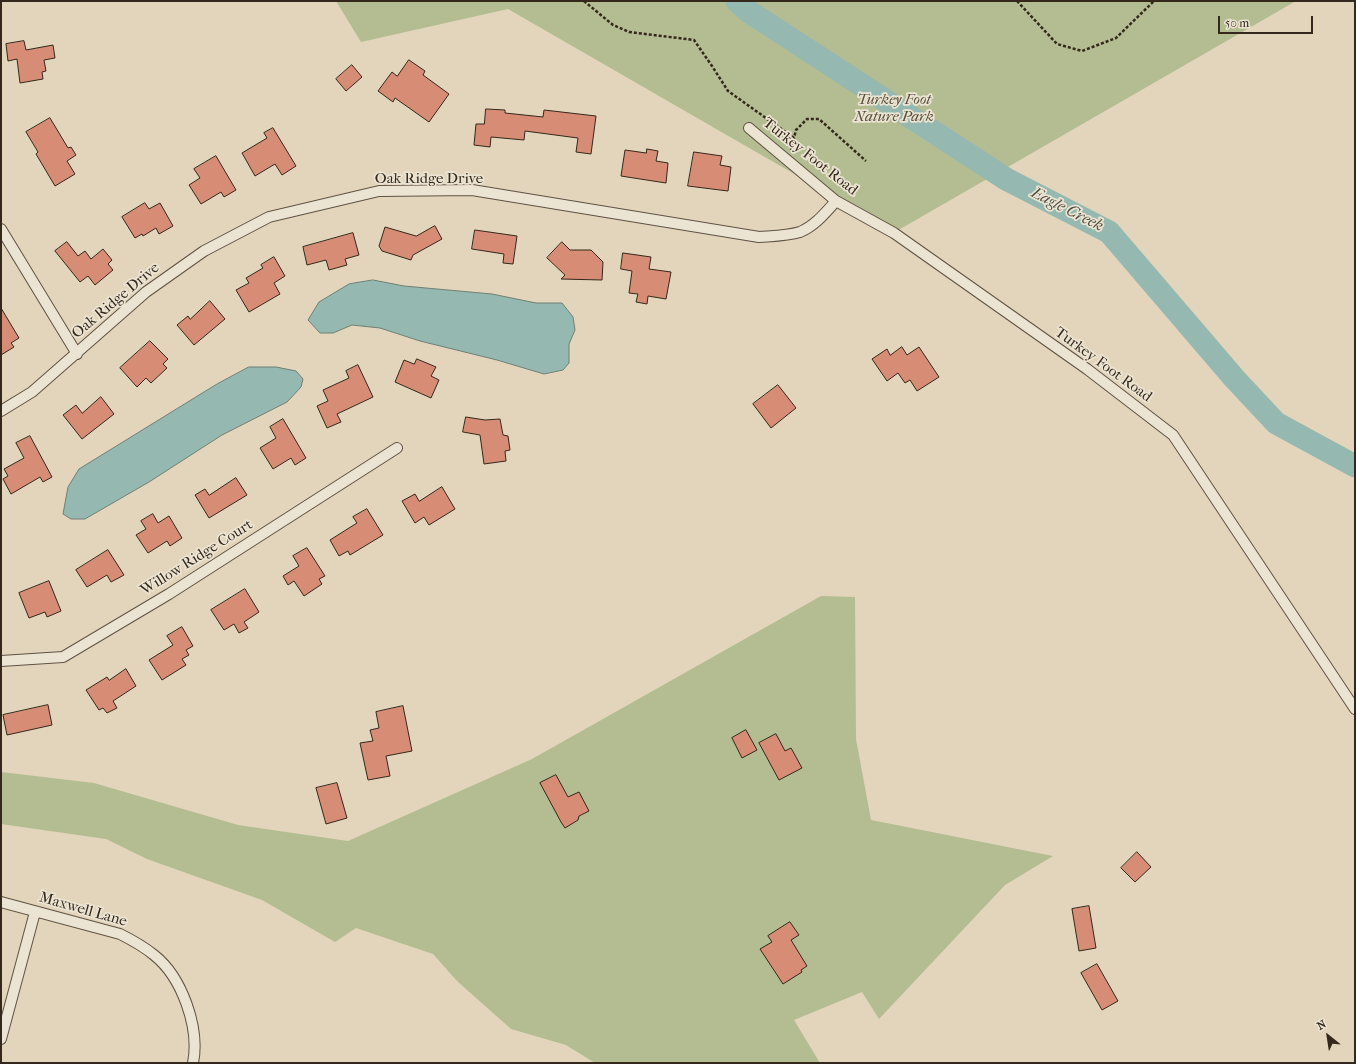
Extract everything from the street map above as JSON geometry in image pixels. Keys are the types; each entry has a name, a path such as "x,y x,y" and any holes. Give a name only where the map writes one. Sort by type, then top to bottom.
{"street":[{"name":"Turkey Foot Road","path":"749,128 836,201 894,233 1087,369 1173,435 1355,709"},
{"name":"Oak Ridge Drive","path":"1,411 32,392 146,292 204,251 269,217 379,191 472,190 759,237 779,236 801,232 820,219 836,201"},
{"path":"1,229 77,354"},
{"name":"Willow Ridge Court","path":"1,661 63,657 169,594 397,448"},
{"name":"Maxwell Lane","path":"1,902 120,934 138,943 155,956 182,990 189,1010 194,1033 193,1063"},
{"path":"1,1040 35,912"}],"path":[{"path":"584,1 613,25 630,32 694,40 728,91 794,138"},
{"path":"1017,1 1057,44 1082,51 1116,38 1154,1"},
{"path":"788,160 796,130 807,119 819,119 866,161"}],"green space":[{"name":"Turkey Foot Nature Park","path":"336,1 1296,1 895,232 508,9 361,42"},
{"path":"821,596 855,597 856,739 871,820 1053,856 1005,885 879,1019 862,992 794,1020 820,1063 595,1063 566,1045 511,1029 457,981 433,954 356,928 335,942 262,900 147,859 106,839 1,824 1,772 94,783 238,825 348,841 532,759"}],"water":[{"path":"373,280 404,286 492,294 536,303 562,303 573,317 575,330 569,344 569,363 563,370 544,374 497,360 420,341 380,328 352,325 333,333 320,333 308,320 319,302 349,284"},
{"path":"249,367 276,367 296,371 303,379 301,387 287,402 222,435 149,482 85,519 71,519 63,514 68,487 79,469 217,384"}],"building":[{"path":"24,41 26,50 53,45 55,58 44,60 46,71 42,72 43,79 20,83 17,59 8,61 6,44"},
{"path":"409,60 425,71 423,75 449,94 429,122 395,98 393,102 378,91 392,72 397,76"},
{"path":"352,65 362,77 346,91 336,79"},
{"path":"486,109 505,110 505,113 543,117 544,110 596,116 591,154 576,152 578,138 525,131 524,140 491,137 490,147 474,145 476,124 484,124"},
{"path":"50,118 68,148 71,147 76,155 67,161 75,174 55,186 36,154 38,152 26,132"},
{"path":"273,128 296,166 282,175 275,164 255,176 242,153 267,138 264,133"},
{"path":"647,149 658,151 656,161 668,163 666,183 621,176 625,150 646,153"},
{"path":"694,152 722,156 720,165 731,167 728,191 688,186"},
{"path":"216,156 236,190 224,197 221,192 201,204 189,185 200,178 194,169"},
{"path":"145,203 149,209 160,203 173,226 159,234 156,228 143,236 142,234 135,238 122,217"},
{"path":"435,226 442,239 413,255 411,260 382,251 379,246 385,227 416,236"},
{"path":"475,230 517,236 513,264 503,263 504,254 472,249"},
{"path":"353,233 359,255 345,259 347,265 329,270 326,260 307,265 303,247"},
{"path":"67,242 78,256 85,251 91,259 103,249 112,260 108,264 113,270 95,285 88,276 80,282 55,251"},
{"path":"562,242 570,250 591,250 603,262 602,280 561,279 565,275 547,258"},
{"path":"623,253 651,257 649,269 671,272 666,299 648,296 647,304 636,302 638,294 629,293 632,271 621,269"},
{"path":"274,257 285,276 274,283 280,294 249,312 236,290 249,283 246,278 263,268 261,265"},
{"path":"210,301 225,319 194,345 177,325 188,316 190,319"},
{"path":"1,308 19,338 11,343 14,347 1,355"},
{"path":"150,341 168,359 163,364 167,368 151,383 146,378 137,387 120,368"},
{"path":"902,347 907,355 919,347 939,377 917,391 910,380 905,383 898,373 887,381 872,359 887,349 890,355"},
{"path":"417,359 436,367 431,376 439,380 431,398 395,382 404,360 414,364"},
{"path":"358,365 373,397 337,414 341,422 327,428 317,406 328,401 323,390 349,378 346,371"},
{"path":"778,385 796,408 771,428 753,404"},
{"path":"101,397 114,414 82,439 63,415 76,405 82,413"},
{"path":"466,417 485,420 500,419 503,435 508,436 510,450 505,451 506,461 484,464 480,435 463,432"},
{"path":"283,419 306,458 295,465 291,458 273,469 260,448 276,438 270,427"},
{"path":"30,436 52,477 43,482 40,477 11,494 3,479 8,476 4,469 24,458 16,443"},
{"path":"236,478 247,495 209,518 195,495 205,489 209,495"},
{"path":"442,487 455,509 429,525 424,517 415,523 402,501 415,494 419,501"},
{"path":"367,509 383,535 350,555 348,551 339,556 330,540 357,523 353,517"},
{"path":"153,514 158,523 169,516 182,538 170,546 167,541 148,553 136,535 146,529 141,521"},
{"path":"307,548 325,576 319,579 322,584 304,596 294,581 288,585 283,576 299,566 293,556"},
{"path":"108,550 124,575 111,582 107,575 87,587 76,570"},
{"path":"49,581 61,611 47,617 45,612 29,618 19,593"},
{"path":"245,589 259,612 244,622 248,628 239,633 234,624 224,630 211,610"},
{"path":"182,627 193,646 186,650 189,655 182,659 186,665 162,680 149,660 173,645 167,636"},
{"path":"126,669 136,686 113,701 117,708 107,713 103,708 99,710 86,690 107,677 109,680"},
{"path":"48,705 52,725 7,735 3,715"},
{"path":"403,706 412,751 386,756 390,776 368,780 360,743 373,741 370,730 379,728 376,712"},
{"path":"746,730 757,750 742,758 732,738"},
{"path":"776,734 785,751 791,748 802,768 779,780 759,743"},
{"path":"556,775 568,797 579,792 589,811 579,816 578,820 565,828 540,783"},
{"path":"337,783 347,818 326,824 316,788"},
{"path":"1137,852 1151,867 1135,882 1121,868"},
{"path":"1089,906 1096,948 1079,951 1072,909"},
{"path":"790,922 799,935 791,940 807,966 801,970 802,972 783,984 760,949 772,942 768,936"},
{"path":"1097,964 1118,1001 1102,1010 1081,973"}],"waterway":[{"name":"Eagle Creek","path":"737,1 748,11 1006,179 1109,232 1234,378 1276,423 1355,466"}]}
